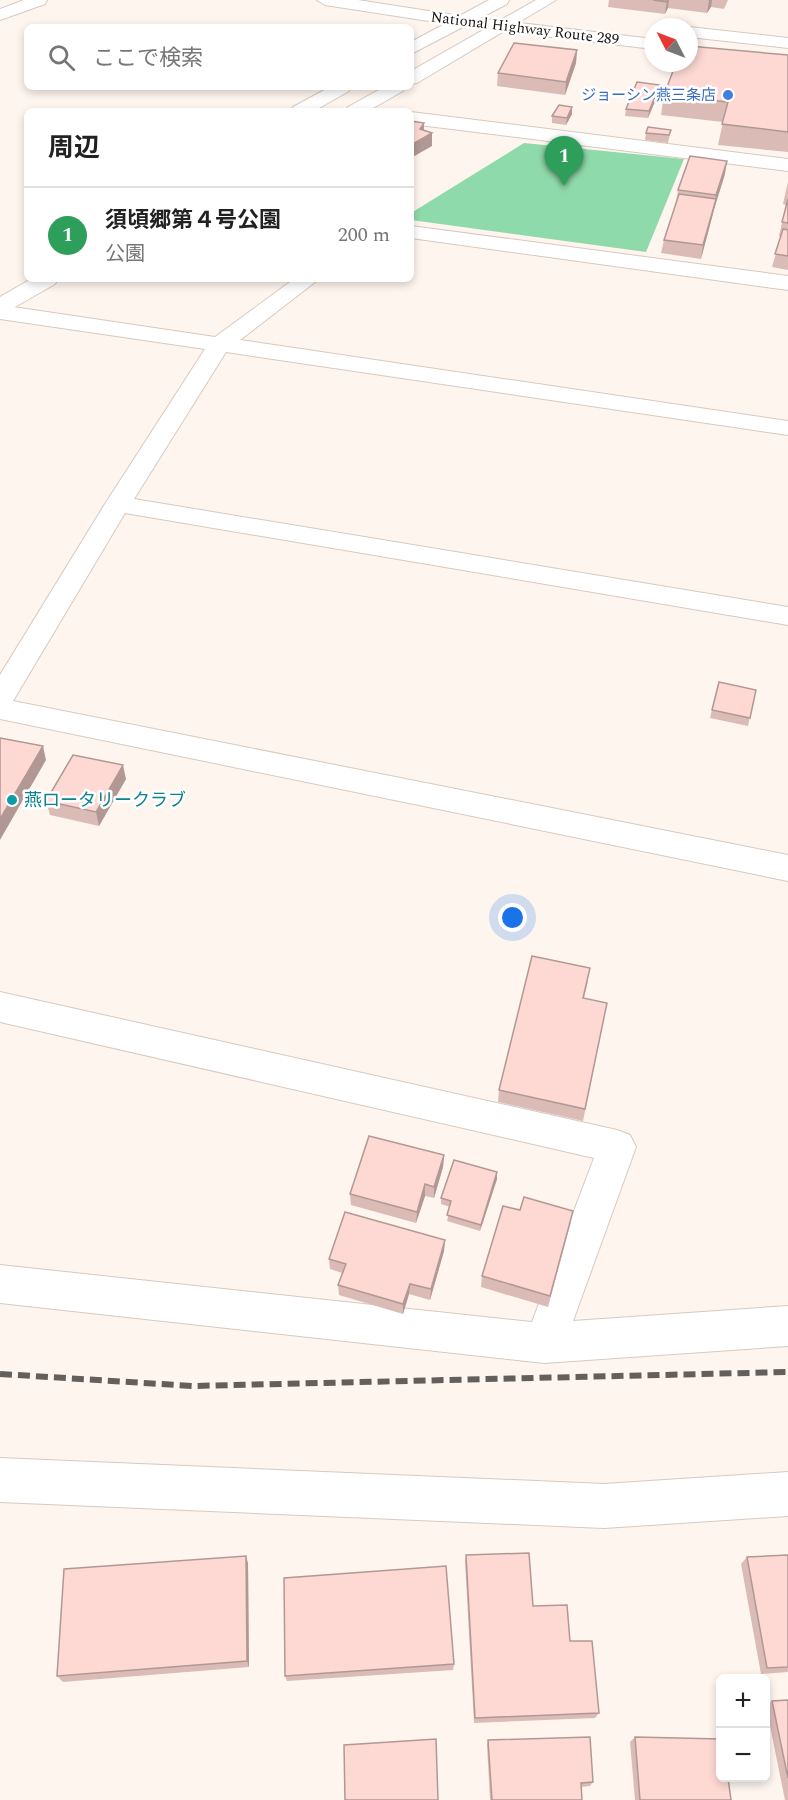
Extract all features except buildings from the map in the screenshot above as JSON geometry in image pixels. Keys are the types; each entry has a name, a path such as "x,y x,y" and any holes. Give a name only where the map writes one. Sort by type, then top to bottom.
{"main road":[{"path":"0,15 39,0"},
{"name":"National Highway Route 289","path":"326,0 461,21 644,43"},
{"name":"National Highway Route 289","path":"429,0 485,9 644,27"},
{"path":"414,47 501,0"},
{"path":"414,77 548,0"},
{"path":"698,33 788,43"},
{"path":"698,49 788,60"},
{"path":"306,108 338,90"},
{"path":"360,108 392,90"},
{"path":"414,118 788,165"},
{"path":"414,232 788,284"},
{"path":"0,306 42,282"},
{"path":"0,699 118,504 220,344 304,282"},
{"path":"0,312 788,428"},
{"path":"118,504 788,616"},
{"path":"0,709 788,868"},
{"path":"0,1007 617,1147 544,1343"},
{"path":"0,1284 544,1343 788,1326"},
{"path":"0,1480 604,1506 788,1494"}],"green space":[{"path":"524,143 684,159 646,252 414,220 414,211"}],"railway":[{"path":"0,1374 193,1386 788,1372"}],"place":[{"name":"ジョーシン燕三条店","path":"728,95"},
{"name":"須頃郷第４号公園","path":"564,186"},
{"name":"燕ロータリークラブ","path":"12,800"}]}
